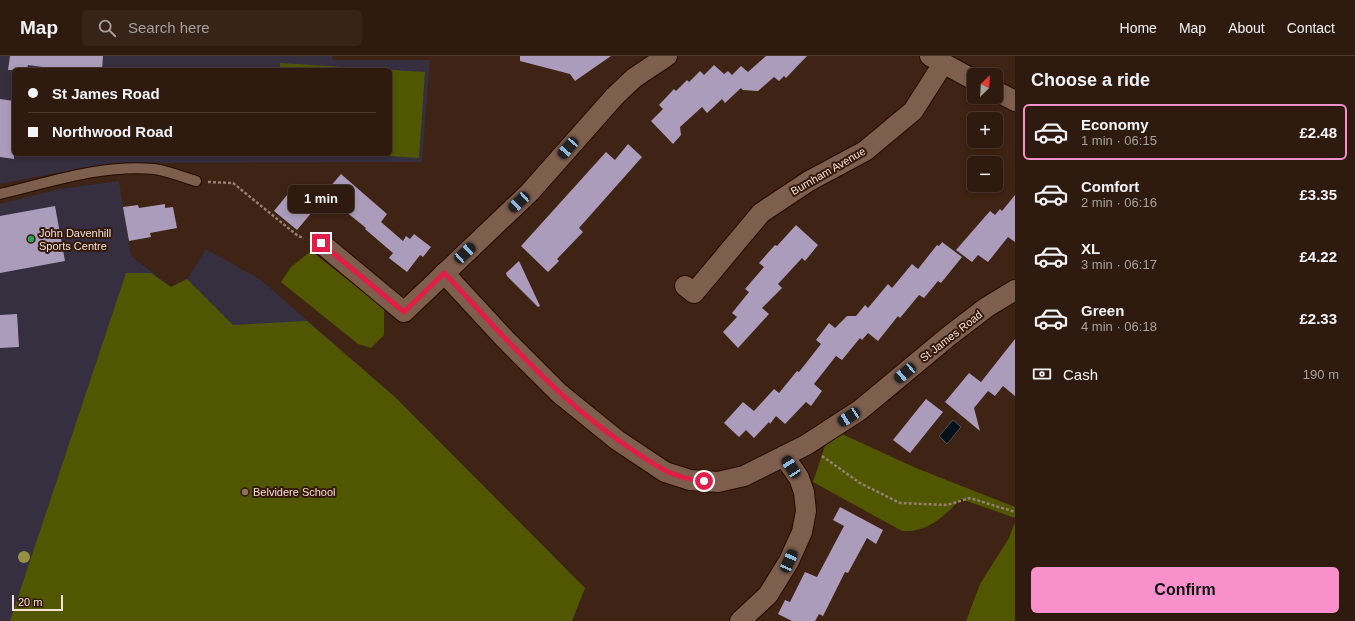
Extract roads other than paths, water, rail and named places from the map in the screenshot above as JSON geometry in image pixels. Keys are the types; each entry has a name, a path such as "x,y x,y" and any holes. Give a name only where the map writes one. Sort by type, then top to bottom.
{"street":[{"path":"321,243 342,249 398,318 530,192 615,96 658,58"},
{"path":"937,60 967,76"},
{"name":"Burnham Avenue","path":"694,294 761,213 808,181 865,151 913,112 937,60"},
{"path":"1003,95 1015,101"},
{"name":"St James Road","path":"444,273 505,339 559,393 617,440 665,472 690,480 718,482 744,476 806,445 860,410 949,336 987,307 1015,290"},
{"path":"740,621 768,595 789,561 802,532 806,511 804,492 799,478 784,456"}],"lane":[{"path":"0,194 75,175 107,169 155,169 196,181"}],"place":[{"name":"John Davenhill Sports Centre","path":"31,239"},
{"name":"Belvidere School","path":"245,492"}]}
